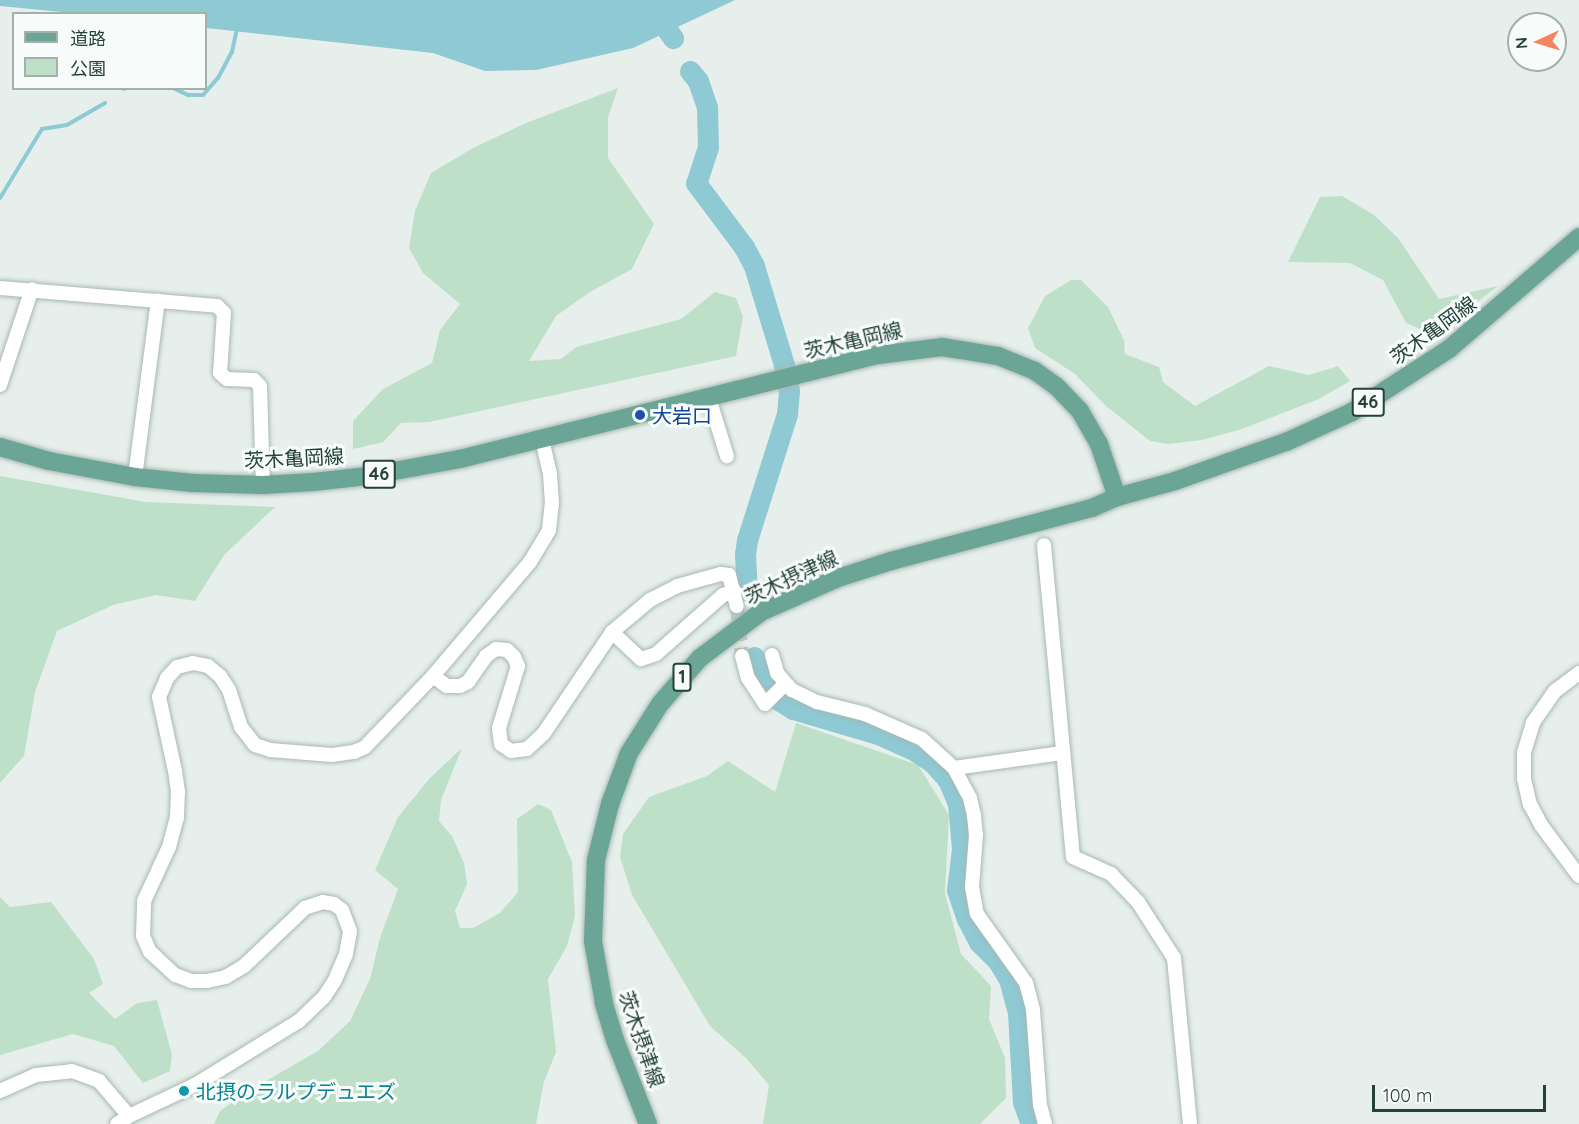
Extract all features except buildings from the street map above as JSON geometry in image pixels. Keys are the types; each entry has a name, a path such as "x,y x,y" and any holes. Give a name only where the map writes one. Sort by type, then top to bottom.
{"main road":[{"name":"茨木亀岡線","path":"0,447 49,461 135,477 193,483 263,485 313,482 400,471 542,440 878,356 923,348 981,351 1035,371 1056,386 1080,411 1106,460 1118,497 1235,461 1286,442 1352,412 1449,349 1579,237"},
{"name":"茨木摂津線","path":"648,1124 615,1040 604,1003 593,941 593,887 598,849 619,777 643,728 660,704 700,658 732,632 761,612 794,596 891,561 1092,508 1118,497"}],"street":[{"path":"0,288 217,306 224,313 220,373 226,379 254,380 260,387 263,485"},
{"path":"0,385 32,289"},
{"path":"135,477 158,300"},
{"path":"709,398 727,456"},
{"path":"117,1124 195,1085 299,1021 324,997 335,980 346,954 350,931 348,922 334,904 323,902 305,908 244,966 226,977 207,981 191,981 175,975 150,952 144,936 144,901 169,847 177,818 178,792 175,771 159,697 167,678 177,667 193,663 208,666 220,676 229,690 241,727 255,745 270,750 332,756 354,752 365,747 433,676 530,562 549,530 551,493 542,440"},
{"path":"1044,545 1072,857 1111,874 1138,902 1174,958 1190,1124"},
{"path":"433,676 447,686 460,686 468,682 486,656 496,649 507,650 514,657 518,666 499,728 501,744 511,751 527,749 544,733 612,632 650,600 677,586 705,578 729,575 737,606"},
{"path":"612,632 641,659 656,654 723,595 734,591"},
{"path":"772,654 777,673 784,685 802,696 865,714 922,739 954,768 970,798 974,816 976,835 972,887 977,914 994,942 1016,965 1026,983 1033,1010 1040,1105 1045,1124"},
{"path":"742,656 744,669 759,698 765,704 784,685"},
{"path":"1579,673 1555,691 1533,723 1524,761 1524,779 1530,804 1541,825 1579,876"},
{"path":"954,768 1062,753"},
{"path":"0,1091 36,1075 72,1071 99,1081 129,1116"}],"green space":[{"path":"618,88 608,117 608,158 654,224 632,269 590,292 556,316 529,361 561,359 576,347 681,319 715,292 736,298 743,317 736,356 429,422 401,423 383,442 353,449 353,421 383,389 432,363 440,330 460,304 423,273 409,248 415,211 431,173 473,148 526,123"},
{"path":"1342,196 1374,215 1398,238 1439,299 1498,286 1434,335 1406,323 1383,280 1350,263 1288,262 1320,197"},
{"path":"1071,280 1081,280 1108,307 1124,340 1125,354 1159,367 1163,382 1195,406 1269,366 1309,375 1338,366 1350,381 1319,399 1242,429 1202,440 1168,444 1150,441 1106,406 1075,374 1035,348 1028,328 1045,296"},
{"path":"0,476 146,502 275,507 224,555 195,601 156,595 113,605 57,631 35,692 24,756 0,783"},
{"path":"796,723 918,765 949,815 945,893 961,954 991,986 989,1019 1005,1058 1006,1098 980,1124 763,1124 769,1085 746,1058 710,1026 632,895 620,857 623,834 649,797 707,776 728,761 775,792"},
{"path":"462,748 441,800 439,821 452,836 464,863 467,884 455,911 460,928 473,928 500,913 518,892 517,819 538,804 551,810 572,862 575,916 567,946 548,979 556,1052 544,1082 536,1124 214,1124 220,1111 250,1090 318,1051 350,1021 370,979 380,938 398,889 375,870 398,817 430,778"},
{"path":"0,897 10,907 51,902 94,959 103,984 89,993 115,1019 137,1003 157,1000 172,1055 170,1071 143,1083 114,1046 73,1034 0,1055"}],"water":[{"path":"0,0 735,0 633,48 536,70 485,71 433,53 207,28 207,12 62,12 0,6"}],"waterway":[{"path":"652,9 673,38"},
{"path":"177,90 188,95 203,95 218,78 232,52 237,29"},
{"path":"690,71 698,81 707,107 708,147 696,183 744,247 754,266 784,365 789,391 787,414 747,540 745,554 747,591"},
{"path":"0,198 42,129 67,125 105,103"},
{"path":"754,657 762,679 777,699 793,709 878,734 912,749 932,762 948,780 958,803 962,849 957,890 967,919 979,942 998,961 1009,979 1018,1013 1023,1102 1031,1124"}],"tunnel":[{"path":"737,606 742,656"}],"place":[{"name":"大岩口","path":"640,415"},
{"name":"北摂のラルプデュエズ","path":"184,1091"}]}
